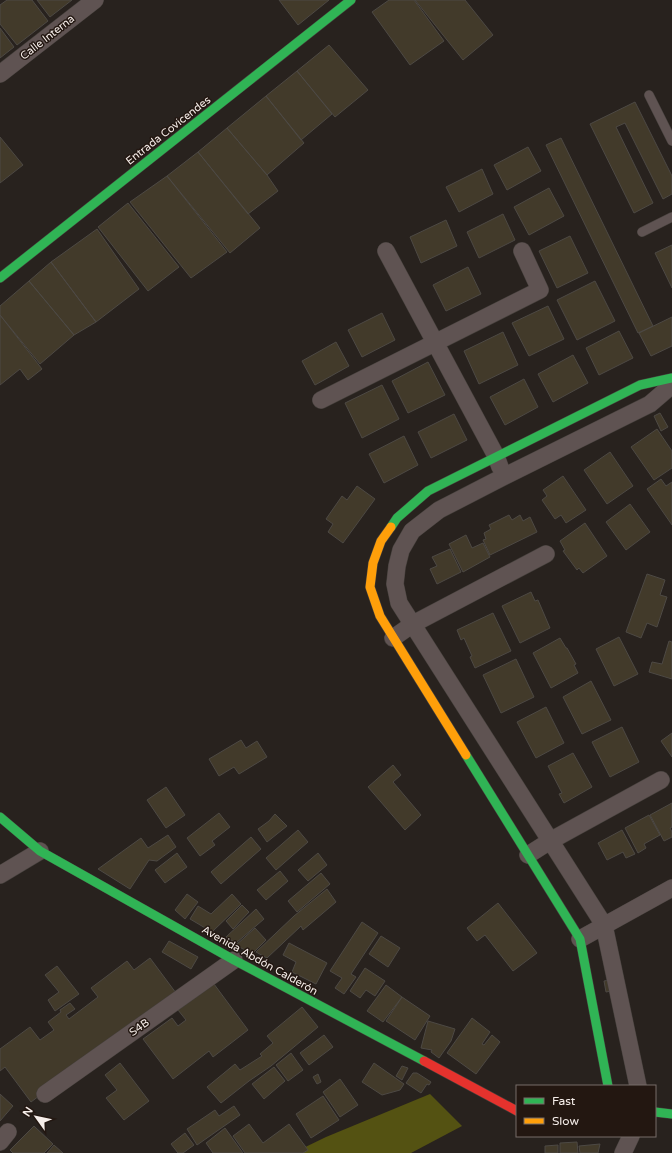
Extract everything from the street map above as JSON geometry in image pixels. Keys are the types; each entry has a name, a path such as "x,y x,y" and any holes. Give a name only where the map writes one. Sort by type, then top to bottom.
{"street":[{"name":"Calle Interna","path":"0,74 95,0"},
{"name":"Entrada Covicendes","path":"0,278 351,0"},
{"path":"386,251 496,456 504,477"},
{"path":"321,400 540,290 522,251"},
{"path":"608,1085 580,939 393,638 380,616 370,587 373,563 381,541 397,518 428,491 640,385 672,378"},
{"path":"638,1085 604,925 399,603 395,584 401,550 412,531 439,510 650,404 672,385"},
{"path":"549,430 557,450"},
{"path":"393,638 413,624 546,554"},
{"path":"458,742 478,727"},
{"path":"528,855 550,841 661,780"},
{"name":"Avenida Abdón Calderón","path":"0,817 40,850 234,960 516,1110"},
{"path":"0,875 40,850"},
{"path":"580,939 672,888"},
{"name":"S4B","path":"45,1094 234,960"},
{"path":"656,1112 672,1114"},
{"path":"623,1153 631,1137"}],"lane":[{"path":"649,95 672,141"},
{"path":"642,232 672,218"}],"shaded area":[{"path":"430,1094 462,1126 411,1153 293,1153 326,1137"}],"building":[{"path":"7,0 32,0 48,21 17,45 0,24 0,5"},
{"path":"37,0 72,0 50,17"},
{"path":"279,0 329,0 298,25"},
{"path":"389,0 414,0 444,41 410,65 372,12"},
{"path":"415,0 465,0 493,35 463,60"},
{"path":"0,28 14,47 0,58"},
{"path":"329,45 368,90 335,117 297,71"},
{"path":"297,71 332,114 301,140 266,96"},
{"path":"266,96 304,143 267,175 227,128"},
{"path":"635,102 672,176 672,194 663,199 625,123 616,127 653,203 634,213 590,124"},
{"path":"227,128 267,175 278,191 248,214 198,152"},
{"path":"0,137 23,165 0,183"},
{"path":"561,138 653,326 638,333 546,145"},
{"path":"528,147 541,171 507,190 494,165"},
{"path":"198,152 260,228 230,253 167,176"},
{"path":"482,169 493,194 459,212 446,187"},
{"path":"167,176 227,252 191,278 130,202"},
{"path":"549,188 564,216 529,235 514,207"},
{"path":"128,203 179,267 148,291 98,227"},
{"path":"503,214 515,240 479,258 467,232"},
{"path":"446,220 457,246 421,263 410,237"},
{"path":"97,229 139,289 96,322 51,262"},
{"path":"570,236 588,273 557,288 539,251"},
{"path":"672,245 672,288 655,253"},
{"path":"51,262 96,322 74,335 29,281"},
{"path":"468,267 481,294 446,311 433,285"},
{"path":"29,281 74,335 40,364 0,315 0,306"},
{"path":"595,281 615,321 577,340 557,300"},
{"path":"548,306 564,339 529,356 512,323"},
{"path":"382,313 395,340 362,357 348,330"},
{"path":"0,315 42,369 28,380 20,369 0,385"},
{"path":"672,317 672,346 651,356 639,333"},
{"path":"619,331 633,358 599,375 586,348"},
{"path":"503,332 518,365 479,384 464,351"},
{"path":"336,342 349,366 315,385 302,361"},
{"path":"573,355 588,383 553,402 538,374"},
{"path":"428,362 445,395 408,413 392,381"},
{"path":"524,379 538,407 505,425 490,397"},
{"path":"382,385 399,419 362,438 345,403"},
{"path":"660,413 668,427 661,431 654,416"},
{"path":"454,414 467,440 431,458 418,432"},
{"path":"657,429 672,451 672,468 654,480 631,447"},
{"path":"404,436 418,465 384,483 369,454"},
{"path":"610,452 633,486 607,504 584,470"},
{"path":"563,476 586,510 566,523 561,515 555,519 542,500 547,496 543,490"},
{"path":"661,479 666,486 672,482 672,525 647,489"},
{"path":"357,486 375,499 343,543 328,532 333,524 326,519 342,496 347,500"},
{"path":"630,504 650,532 626,550 606,522"},
{"path":"509,515 512,520 520,515 523,521 530,517 537,532 490,555 483,540 486,539 484,533 491,529 489,525"},
{"path":"585,523 607,556 583,573 579,568 577,570 563,551 565,550 560,541"},
{"path":"466,535 472,548 483,543 490,557 463,572 449,544"},
{"path":"450,549 461,572 437,584 430,569 437,566 432,557"},
{"path":"647,574 665,580 660,595 667,597 657,627 647,623 641,638 626,632"},
{"path":"531,592 535,601 538,600 550,628 520,643 502,606"},
{"path":"493,613 511,651 475,668 470,657 472,656 464,638 461,640 457,630"},
{"path":"619,637 638,674 614,686 596,649"},
{"path":"560,638 576,664 574,665 578,673 551,688 533,653"},
{"path":"669,641 672,642 672,679 649,672 652,662 662,664"},
{"path":"516,659 534,697 501,713 483,675"},
{"path":"591,681 611,720 582,734 563,697"},
{"path":"546,707 564,743 536,758 517,722"},
{"path":"622,727 639,762 610,777 592,742"},
{"path":"672,733 672,757 661,741"},
{"path":"241,740 246,748 257,741 267,757 239,774 234,767 219,776 209,759"},
{"path":"573,753 592,787 564,803 559,794 562,793 548,766"},
{"path":"393,765 401,775 393,782 421,815 405,830 368,787"},
{"path":"166,787 185,815 166,828 147,800"},
{"path":"672,803 672,827 670,828 672,837 664,841 650,815"},
{"path":"219,813 230,827 212,841 215,845 200,856 187,838"},
{"path":"275,814 287,826 267,842 258,829 269,821"},
{"path":"649,815 660,835 644,844 646,848 638,853 625,828"},
{"path":"298,830 308,842 276,870 266,858"},
{"path":"622,830 635,854 626,858 623,852 607,860 598,843"},
{"path":"168,835 176,847 157,861 149,860 130,889 98,869 141,838 148,848"},
{"path":"251,837 261,849 221,884 211,872"},
{"path":"177,853 187,867 165,883 155,870"},
{"path":"318,853 327,865 308,881 298,870"},
{"path":"280,871 288,881 266,900 257,890"},
{"path":"321,873 330,884 297,912 288,901"},
{"path":"327,889 336,902 303,930 301,926 267,958 256,952 294,916"},
{"path":"187,894 198,902 185,919 175,910"},
{"path":"232,894 241,904 212,932 190,919 198,906 211,914"},
{"path":"498,903 537,953 513,971 485,935 477,941 467,928"},
{"path":"242,905 249,912 233,929 226,921"},
{"path":"256,909 264,919 236,943 226,937"},
{"path":"362,922 378,933 351,974 356,977 344,994 335,988 342,978 330,971"},
{"path":"255,928 266,940 252,954 236,945"},
{"path":"381,936 400,948 388,967 369,954"},
{"path":"169,941 198,957 191,969 162,952"},
{"path":"289,943 327,963 316,984 292,972 296,962 283,955"},
{"path":"150,958 176,993 31,1102 5,1067 0,1071 0,1049 30,1027 40,1040 54,1030 48,1022 61,1012 60,1010 70,1003 75,1009 66,1015 69,1019 98,997 91,988 127,961 134,970"},
{"path":"57,966 79,994 55,1011 48,1000 59,992 45,975"},
{"path":"365,968 385,981 375,996 366,990 360,998 350,991"},
{"path":"620,978 622,989 606,992 604,981"},
{"path":"214,984 248,1030 213,1057 209,1051 173,1079 143,1039 172,1018 178,1026 186,1020 178,1010"},
{"path":"386,985 402,997 383,1022 367,1011"},
{"path":"402,997 430,1016 415,1040 386,1021"},
{"path":"302,1007 318,1027 271,1066 221,1103 207,1087 235,1064 240,1070 262,1056 260,1054 273,1043 267,1036"},
{"path":"472,1018 490,1032 482,1044 484,1045 492,1035 500,1042 476,1074 447,1053"},
{"path":"428,1021 455,1029 451,1041 439,1058 431,1052 432,1050 421,1048"},
{"path":"324,1035 333,1047 309,1065 300,1053"},
{"path":"291,1053 303,1070 288,1081 276,1065"},
{"path":"120,1063 149,1101 124,1120 106,1098 117,1090 105,1075"},
{"path":"374,1063 404,1084 400,1090 382,1095 362,1082"},
{"path":"402,1066 408,1068 402,1080 396,1076"},
{"path":"274,1067 285,1081 264,1099 252,1084"},
{"path":"413,1073 417,1073 431,1082 429,1085 427,1084 421,1093 406,1083"},
{"path":"318,1074 321,1082 317,1084 313,1077"},
{"path":"340,1079 358,1105 340,1117 323,1092"},
{"path":"0,1094 13,1106 0,1121"},
{"path":"323,1096 339,1120 311,1138 296,1114"},
{"path":"234,1106 240,1115 197,1145 187,1129 215,1110 219,1116"},
{"path":"249,1124 263,1143 289,1124 308,1150 303,1153 245,1153 233,1136"},
{"path":"34,1126 53,1144 44,1153 13,1153 10,1150"},
{"path":"225,1128 243,1153 213,1153 206,1143"},
{"path":"185,1133 194,1145 183,1153 178,1153 171,1144"},
{"path":"577,1142 578,1153 560,1153 560,1143"},
{"path":"600,1144 598,1153 580,1153 579,1146"},
{"path":"54,1145 63,1153 47,1153"},
{"path":"558,1145 558,1153 545,1153 545,1146"}],"traffic: fast":[{"path":"0,278 351,0"},
{"path":"391,527 397,518 428,491 640,385 672,378"},
{"path":"466,755 580,939 608,1085"},
{"path":"0,817 40,851 234,960 424,1061"},
{"path":"656,1112 672,1114"}],"traffic: slow":[{"path":"391,527 381,541 373,563 370,587 380,616 466,755"}],"traffic: jam":[{"path":"424,1061 516,1110"}]}
